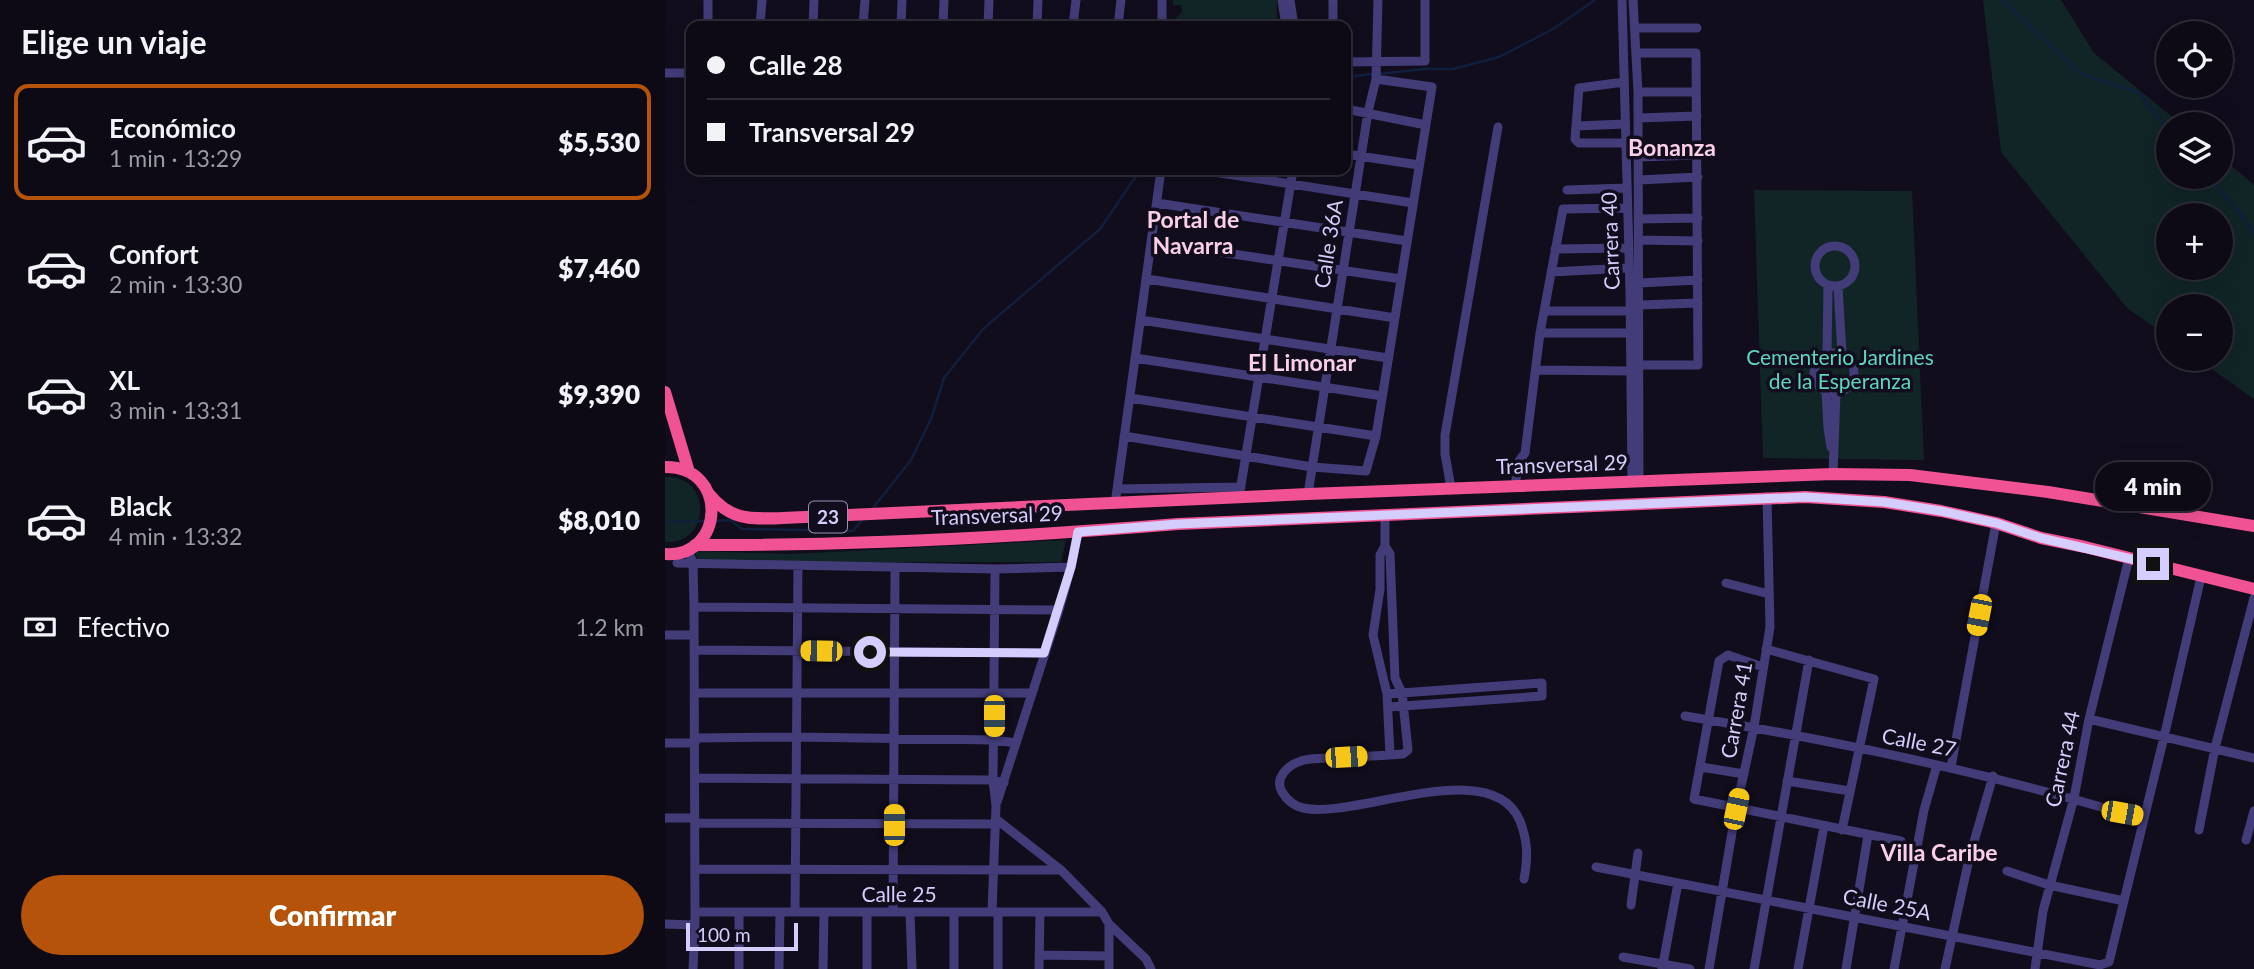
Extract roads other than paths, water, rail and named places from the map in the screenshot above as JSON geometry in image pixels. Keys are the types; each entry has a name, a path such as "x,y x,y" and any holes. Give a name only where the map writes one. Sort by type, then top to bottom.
{"highway":[{"path":"665,467 689,472 667,397"},
{"name":"23","path":"689,472 701,482 709,494"},
{"name":"Transversal 29","path":"709,494 738,517 753,519 1115,504 1240,492 1308,494 1833,474 1910,475 2034,490 2254,526"},
{"path":"692,547 708,529 711,519 709,494"},
{"name":"Transversal 29","path":"692,547 1078,532 1178,524 1805,497 1884,502 1996,523 2041,538 2254,589"},
{"name":"23","path":"665,554 692,547"}],"street":[{"path":"708,0 708,21"},
{"path":"760,21 762,0"},
{"path":"813,21 814,0"},
{"path":"863,21 865,0"},
{"path":"901,21 902,0"},
{"path":"943,21 944,0"},
{"path":"988,21 989,0"},
{"path":"1037,21 1038,0"},
{"path":"1074,21 1076,0"},
{"path":"1119,21 1121,0"},
{"path":"1161,21 1162,0"},
{"path":"1282,0 1285,21"},
{"path":"1290,0 1293,21"},
{"path":"1333,0 1333,21"},
{"name":"Calle 36A","path":"1308,494 1378,63 1378,0"},
{"path":"1351,62 1425,61 1425,0"},
{"name":"Carrera 40","path":"1622,0 1628,248 1636,309 1639,365 1636,481"},
{"name":"Carrera 40","path":"1633,0 1638,92 1639,283 1631,334 1630,371 1636,481"},
{"path":"1635,28 1697,28"},
{"path":"1636,53 1696,53 1698,218 1698,365 1639,365"},
{"path":"665,73 686,73"},
{"path":"1124,436 1312,467 1366,471 1376,436 1432,87 1376,77"},
{"path":"1624,82 1579,88 1575,139 1579,144 1625,144"},
{"path":"1638,92 1696,92"},
{"path":"1351,110 1426,125"},
{"path":"1638,118 1697,116"},
{"path":"1576,126 1625,124"},
{"path":"1451,488 1445,454 1445,435 1498,127"},
{"path":"1351,155 1419,165"},
{"path":"1638,157 1697,155"},
{"path":"1115,504 1160,175"},
{"path":"1233,175 1413,203"},
{"path":"1117,489 1240,492 1292,175"},
{"path":"1639,180 1697,177"},
{"path":"1567,190 1626,188"},
{"path":"1157,203 1407,241"},
{"path":"1515,486 1519,461 1525,453 1540,333 1563,209 1627,208"},
{"path":"1639,219 1698,218"},
{"path":"1639,240 1698,242"},
{"path":"1152,242 1401,279"},
{"path":"1833,286 1850,279 1855,266 1850,253 1837,247 1824,250 1816,262 1817,276 1833,286 1842,354 1852,364 1853,378 1848,386 1831,392 1818,386 1814,372 1819,359 1827,354 1842,354"},
{"path":"1555,249 1628,248"},
{"path":"1551,272 1629,268"},
{"path":"1147,279 1395,318"},
{"path":"1639,283 1698,280"},
{"path":"1827,354 1833,286"},
{"path":"1544,311 1636,309 1698,303"},
{"path":"1141,320 1388,358"},
{"path":"1540,333 1631,334"},
{"path":"1828,334 1840,334"},
{"path":"1135,358 1382,396"},
{"path":"1536,370 1630,371"},
{"path":"665,382 667,397"},
{"path":"1831,392 1833,474"},
{"path":"1130,398 1376,436"},
{"name":"Carrera 41","path":"1709,969 1770,627 1767,497"},
{"path":"1385,515 1385,546 1380,555 1381,589 1373,635 1389,707 1390,755"},
{"path":"1951,767 1996,523"},
{"path":"996,806 1059,610 1078,532"},
{"path":"1385,546 1390,554 1395,678 1402,693 1408,750 1403,754 1303,760 1285,769 1280,781 1281,790 1291,803 1301,808 1317,810 1344,808 1411,795 1472,790 1494,796 1516,812 1523,828 1528,844 1524,878"},
{"path":"692,547 695,693 693,969"},
{"name":"Carrera 44","path":"2035,969 2043,911 2074,798 2089,719 2129,558"},
{"path":"677,563 995,569 1071,567"},
{"path":"796,912 797,565"},
{"path":"893,912 895,567"},
{"path":"995,569 993,780 996,806 993,869 997,969"},
{"path":"2007,871 2049,885 2124,901 2201,576"},
{"path":"1726,583 1769,594"},
{"path":"2199,830 2215,748 2254,598"},
{"path":"694,607 1059,610"},
{"path":"665,635 694,635"},
{"path":"1766,649 1872,677 1875,682 1842,830"},
{"path":"694,650 1044,653"},
{"path":"1763,667 1728,655 1719,661 1702,767 1694,799 1902,841"},
{"path":"1754,969 1809,660"},
{"path":"1387,694 1542,683 1542,696 1389,707"},
{"path":"1470,688 1472,701"},
{"path":"695,693 1031,693"},
{"name":"Calle 27","path":"1685,716 1754,727 1993,776 2144,817"},
{"path":"2089,719 2254,758"},
{"path":"665,743 796,737 994,740 1016,743"},
{"path":"1894,969 1924,810 1937,765"},
{"path":"1702,767 1744,774"},
{"path":"1945,969 1969,859 1993,776"},
{"path":"695,778 993,780 1003,783"},
{"path":"1787,781 1850,791"},
{"path":"2246,840 2254,811"},
{"path":"665,818 796,824 995,822 1061,870 1102,912 1109,924 1146,959 1151,969"},
{"path":"1798,969 1824,826"},
{"path":"1846,969 1868,835"},
{"path":"1631,905 1638,853"},
{"name":"Calle 25A","path":"1596,867 2100,965 2109,962 2124,901"},
{"path":"695,869 1061,870"},
{"path":"1662,966 1678,883"},
{"name":"Calle 25","path":"695,912 1102,912"},
{"path":"739,912 739,969"},
{"path":"779,969 780,912"},
{"path":"823,969 824,912"},
{"path":"910,912 912,969"},
{"path":"954,912 954,969"},
{"path":"1039,969 1040,912"},
{"path":"867,913 867,969"},
{"path":"665,923 695,925"},
{"path":"1109,924 1109,969"},
{"path":"1039,954 1109,956"},
{"path":"1623,957 1690,969"}],"waterway":[{"path":"1379,74 1453,69 1499,57 1553,29 1595,0"},
{"path":"2002,0 2080,73 2139,93 2156,115"},
{"path":"1351,76 1372,74"},
{"path":"873,508 911,460 931,419 944,378 983,329 1100,229 1137,175"},
{"path":"2219,189 2254,233"},
{"path":"715,521 731,520 742,529 853,531 864,518"},
{"path":"665,522 705,521"}],"district":[{"name":"Bonanza","path":"1672,148"},
{"name":"Portal de Navarra","path":"1193,233"},
{"name":"El Limonar","path":"1302,363"},
{"name":"Villa Caribe","path":"1939,853"}],"park label":[{"name":"Cementerio Jardines de la Esperanza","path":"1840,370"}]}
